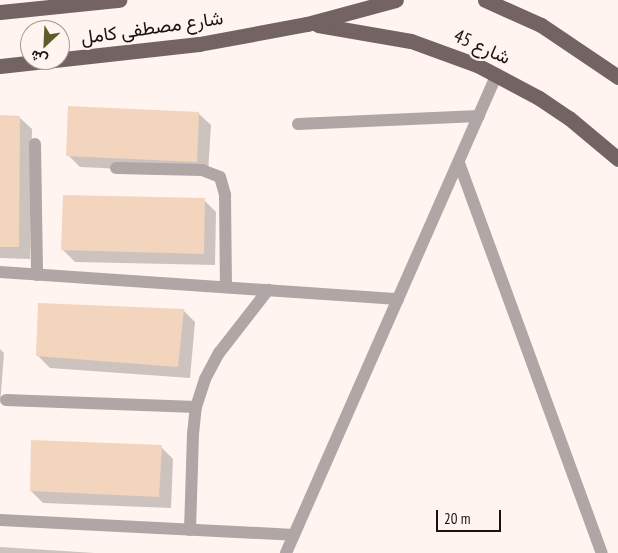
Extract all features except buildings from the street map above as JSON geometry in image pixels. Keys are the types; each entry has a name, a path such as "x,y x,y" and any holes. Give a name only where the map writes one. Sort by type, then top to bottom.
{"main road":[{"path":"0,12 119,0"},
{"name":"شارع مصطفى كامل","path":"0,66 199,44 307,24 396,0"},
{"path":"485,0 548,30 618,77"},
{"name":"شارع 45","path":"307,24 342,27 411,42 497,74 569,118 618,159"}],"lane":[{"path":"286,553 497,74"},
{"path":"298,124 479,116"},
{"path":"35,144 37,275"},
{"path":"458,163 602,553"},
{"path":"116,168 202,170 220,177 225,195 226,287"},
{"path":"0,272 398,299"},
{"path":"190,530 196,407 205,379 220,353 268,290"},
{"path":"6,400 196,407"},
{"path":"0,520 294,535"}]}
